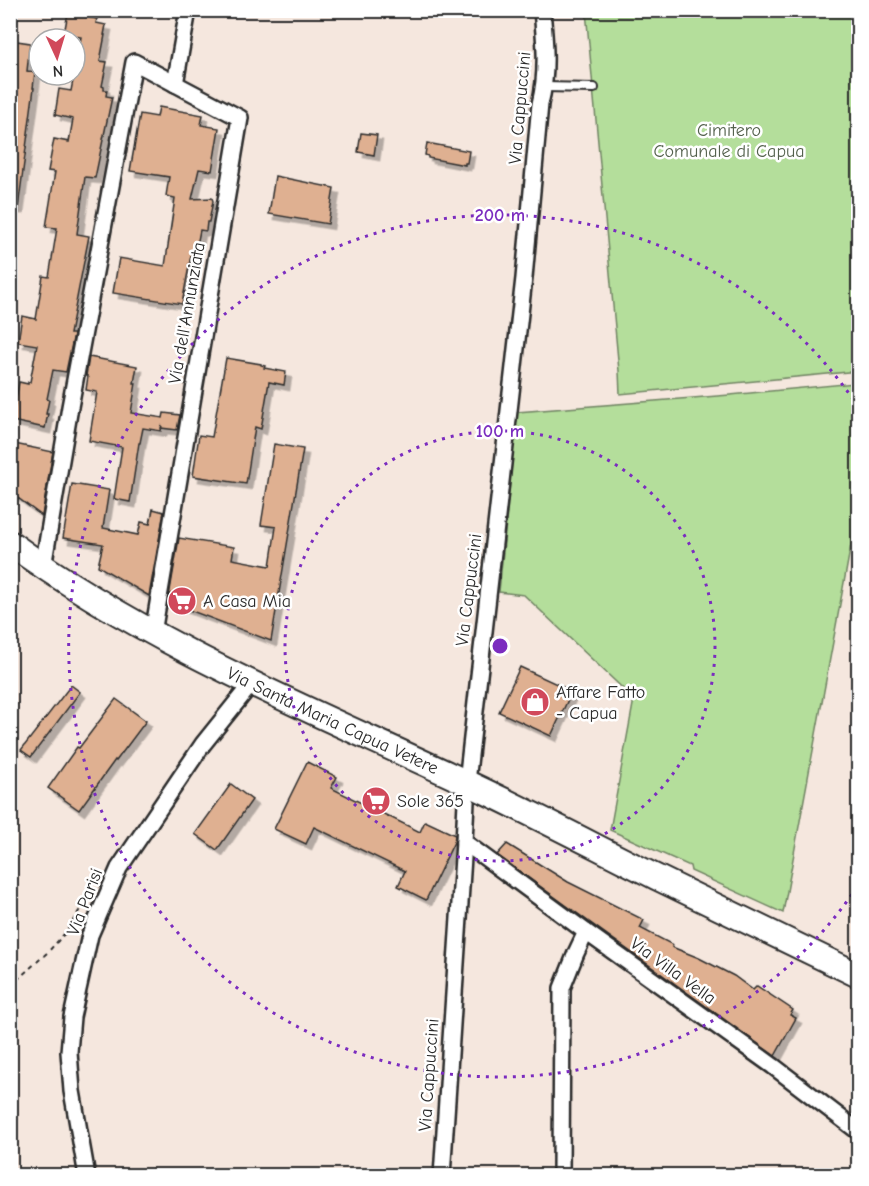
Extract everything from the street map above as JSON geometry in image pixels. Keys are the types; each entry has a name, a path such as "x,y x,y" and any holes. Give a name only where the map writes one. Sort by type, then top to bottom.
{"main road":[{"name":"Via Santa Maria Capua Vetere","path":"10,543 43,567 153,633 252,683 467,782 657,878 858,975"}],"street":[{"path":"176,84 188,10"},
{"name":"Via Cappuccini","path":"442,1176 467,782 524,278 540,104 544,87 545,48 542,10"},
{"name":"Via dell'Annunziata","path":"43,567 134,62 240,118 153,633"},
{"name":"Via Parisi","path":"87,1176 72,1090 69,1052 72,1017 90,935 118,868 203,744 252,683"},
{"name":"Via Villa Vella","path":"464,842 773,1066 858,1131"},
{"path":"561,1176 562,988 586,932"}],"lane":[{"path":"544,87 594,88"}],"path":[{"path":"10,986 47,953 66,932 84,903 108,892"}],"green space":[{"name":"Cimitero Comunale di Capua","path":"586,11 858,11 858,371 620,394"},
{"path":"855,383 858,389 858,502 854,504 857,512 783,913 691,871 690,866 610,830 634,699 524,595 499,592 517,412"}],"building":[{"path":"68,13 97,19 96,23 106,25 100,61 107,62 102,86 104,90 107,90 106,96 112,97 95,178 85,177 77,234 89,236 70,334 74,334 66,372 53,370 47,399 49,400 45,428 12,421 19,382 28,384 30,382 37,345 18,342 22,316 36,319 43,276 49,277 57,228 46,227 55,172 48,171 54,139 69,142 73,119 55,115 59,89 71,91 72,87 87,87 87,27 65,27"},
{"path":"17,41 27,43 27,87 34,88 18,208 10,208 10,68 14,69"},
{"path":"159,107 203,115 201,125 219,128 212,171 199,169 192,199 212,198 213,201 206,231 200,230 196,251 192,250 182,304 113,293 119,258 165,266 175,198 166,196 169,177 130,171 140,114 157,117"},
{"path":"361,133 377,135 374,155 358,152"},
{"path":"427,143 469,151 467,163 465,165 428,158 425,155"},
{"path":"275,176 334,188 328,224 269,214"},
{"path":"89,357 137,366 131,413 163,418 164,413 180,415 177,430 161,428 161,431 143,428 130,502 114,499 122,447 89,441 97,392 86,390"},
{"path":"226,358 261,364 265,366 264,368 286,372 284,385 269,382 261,429 255,427 246,484 193,476 199,435 212,437"},
{"path":"10,443 53,452 42,516 10,492"},
{"path":"274,444 303,449 271,641 168,602 179,538 234,547 232,559 270,566 276,527 261,525"},
{"path":"72,484 109,490 103,528 138,535 141,522 150,524 153,509 164,512 149,596 98,566 103,544 63,538"},
{"name":"Affare Fatto - Capua","path":"520,667 572,691 551,736 499,712"},
{"path":"71,685 80,692 31,757 21,750"},
{"path":"116,699 146,721 79,810 48,788 77,747 79,748"},
{"path":"307,762 337,777 331,788 420,832 425,821 455,835 454,842 426,900 398,886 405,871 314,827 306,844 274,829"},
{"path":"231,784 252,800 217,850 195,834"},
{"path":"507,844 568,882 644,920 640,928 673,945 672,947 734,976 753,990 757,986 793,1010 790,1015 796,1018 775,1056 497,855"}],"place":[{"name":"A Casa Mia","path":"182,601"},
{"name":"Affare Fatto - Capua","path":"535,702"},
{"name":"Sole 365","path":"376,801"}]}
